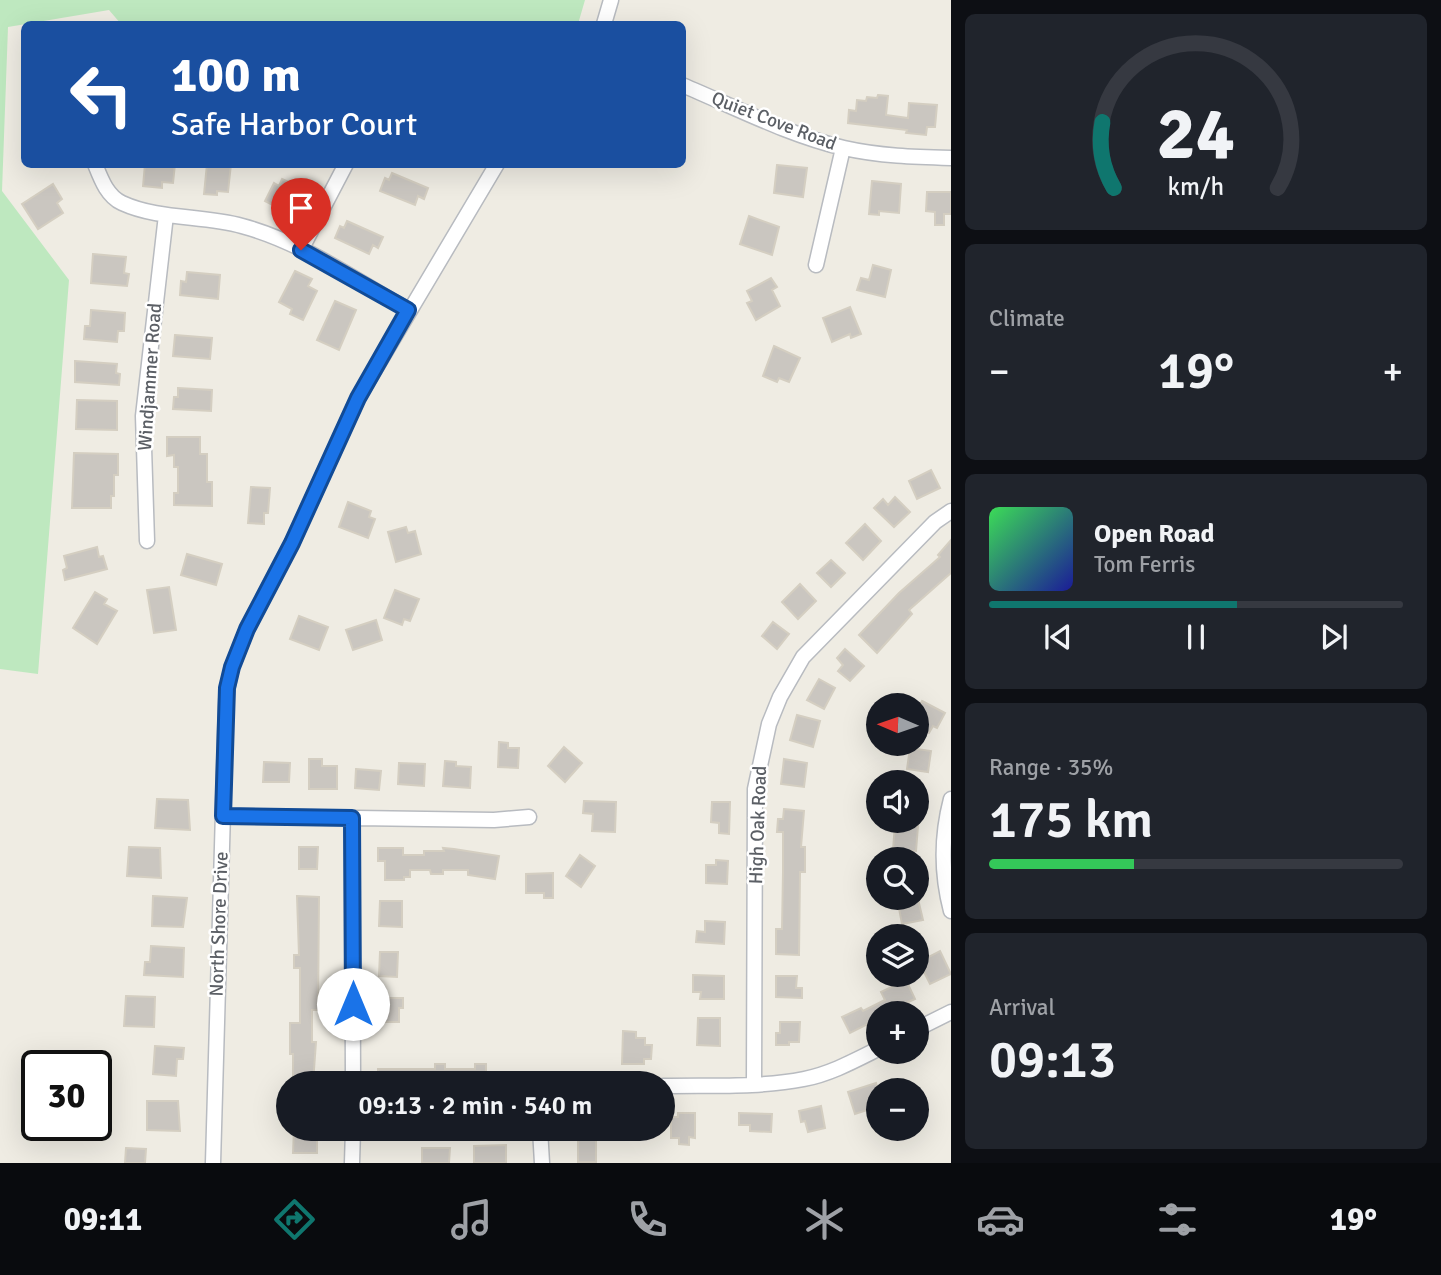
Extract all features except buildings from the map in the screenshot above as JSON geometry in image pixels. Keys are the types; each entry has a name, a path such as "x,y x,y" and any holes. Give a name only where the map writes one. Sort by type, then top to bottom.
{"street":[{"path":"605,21 611,0"},
{"name":"Quiet Cove Road","path":"686,87 796,133 843,148 881,155 951,159"},
{"path":"816,265 843,148"},
{"path":"97,168 104,186 119,202 166,215 241,225 283,240 408,310"},
{"path":"301,250 344,168"},
{"name":"North Shore Drive","path":"212,1163 227,688 232,667 247,629 292,543 358,398 495,168"},
{"name":"Windjammer Road","path":"147,541 143,416 166,215"},
{"name":"High Oak Road","path":"754,1084 755,789 769,724 792,675 816,642 935,522 951,511"},
{"path":"951,799 944,826 943,858 945,888 951,911"},
{"path":"223,816 494,820 529,817"},
{"path":"352,818 353,1071"},
{"path":"929,1023 951,1012"},
{"path":"675,1086 754,1084 804,1079 837,1069 866,1055"},
{"path":"352,1163 353,1141"},
{"path":"541,1141 542,1163"}],"green space":[{"path":"0,0 585,0 579,21 118,21 109,10 44,21 21,21 21,25 8,27 2,191 69,280 38,674 0,669"}],"route":[{"path":"301,250 408,310 358,398 292,543 247,629 232,667 227,688 223,816 352,818 353,1004"}]}
